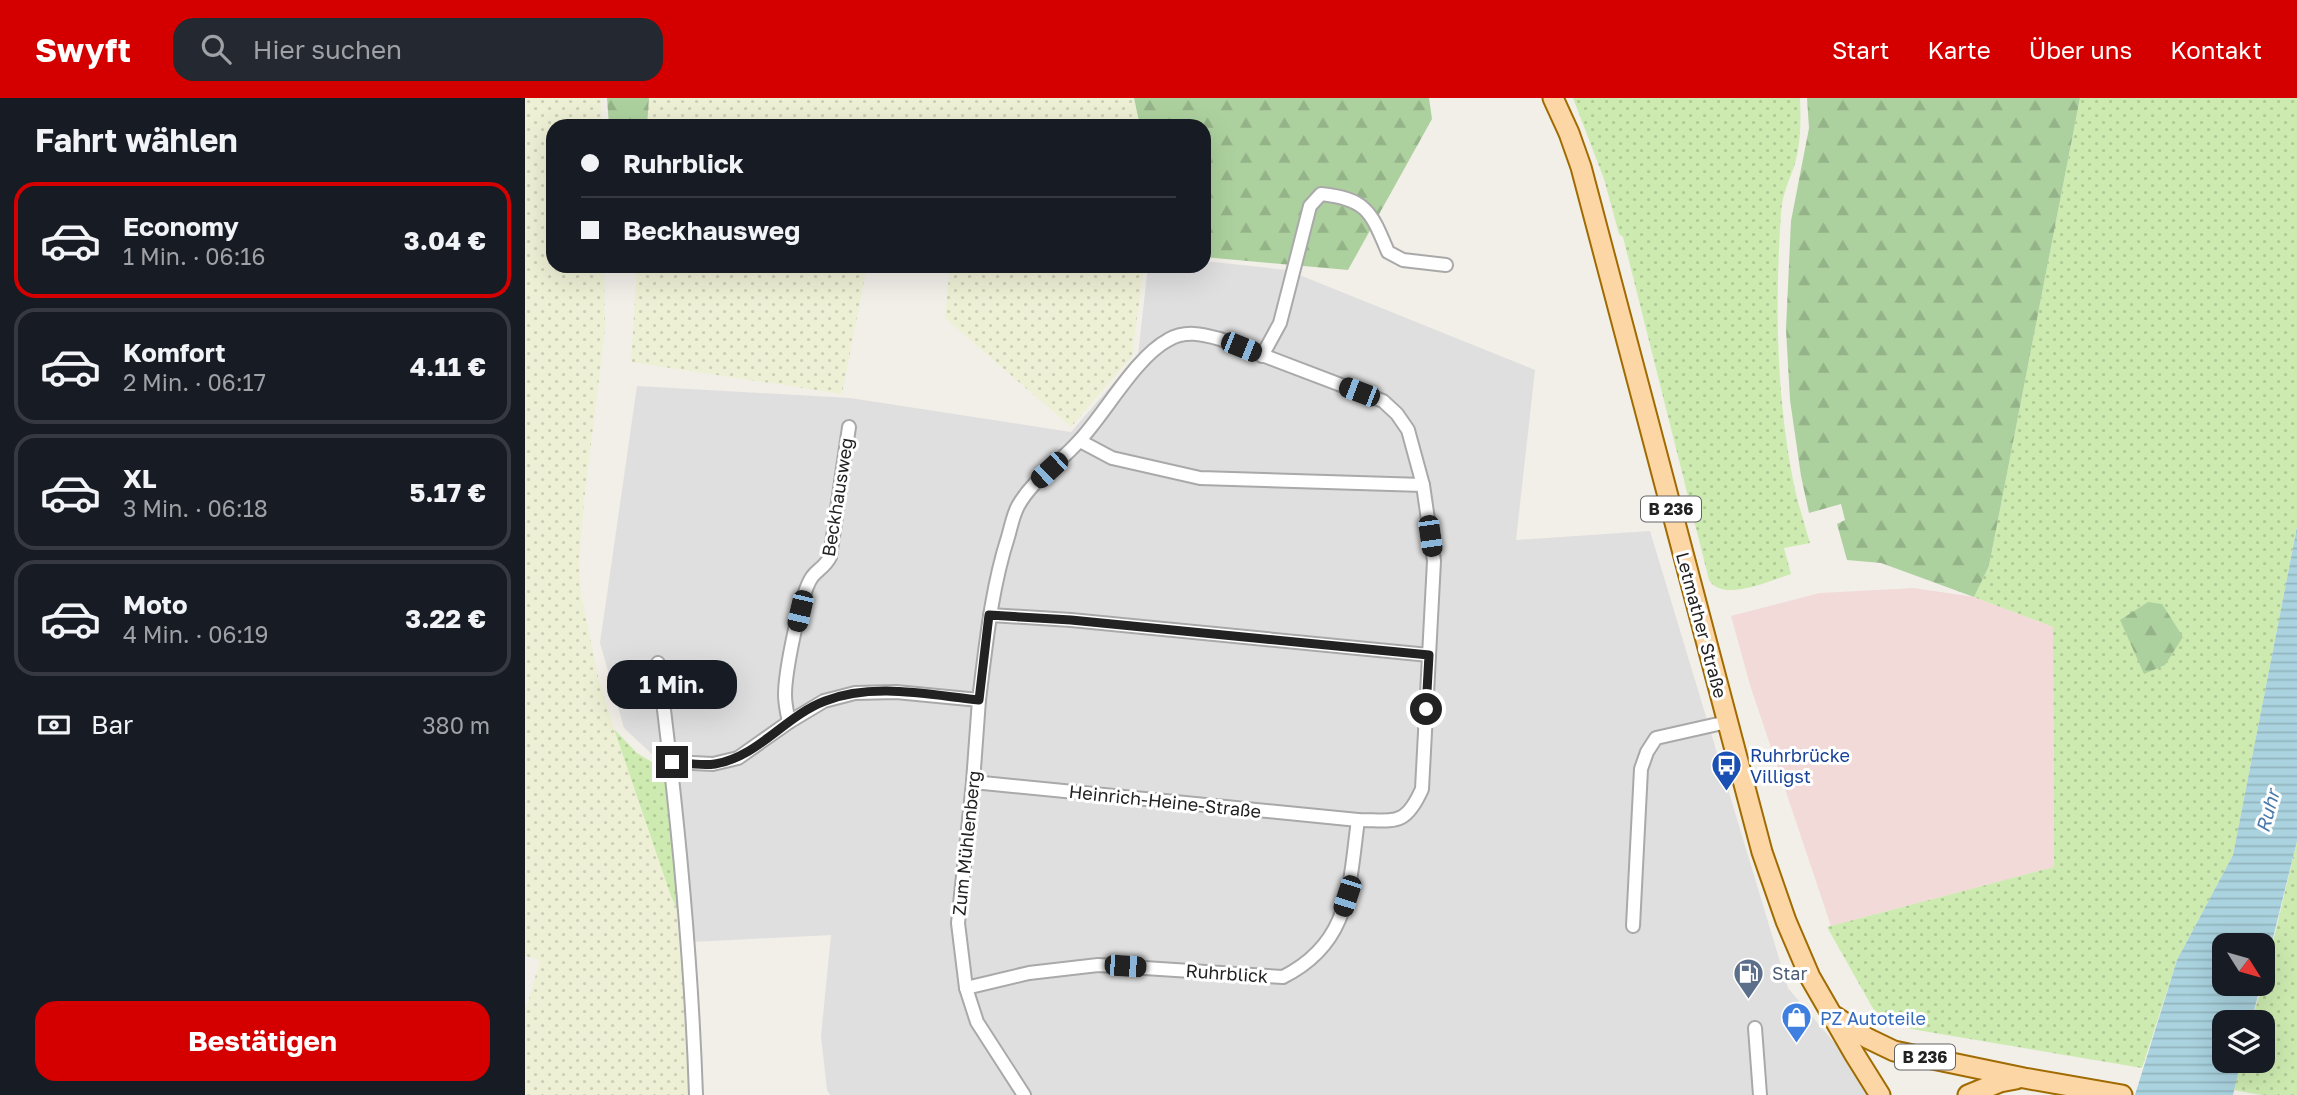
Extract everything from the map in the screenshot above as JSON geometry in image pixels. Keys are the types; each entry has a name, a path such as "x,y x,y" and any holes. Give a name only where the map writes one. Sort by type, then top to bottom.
{"main road":[{"name":"Letmather Straße","path":"1553,98 1581,167 1762,852 1786,921 1810,977 1880,1095"},
{"name":"B 236","path":"1833,1015 1867,1038 1894,1051 2024,1079 2122,1095"},
{"name":"B 236","path":"1968,1095 2000,1082 2024,1079"}],"street":[{"path":"1358,820 1396,820 1413,809 1422,789 1434,561 1423,485 1408,430 1397,414 1383,401 1262,356 1280,323 1310,206 1321,194 1340,196 1358,203 1373,217 1388,252 1403,260 1446,265"},
{"name":"Zum Mühlenberg","path":"1024,1095 977,1022 966,988 958,922 989,615 1003,552 1017,507 1034,484 1080,441 1148,355 1168,339 1185,334 1202,334 1262,356"},
{"name":"Beckhausweg","path":"789,722 785,692 793,642 812,577 825,566 830,557 849,427"},
{"path":"1080,441 1112,458 1200,478 1423,485"},
{"path":"989,615 1085,621 1429,655"},
{"path":"658,663 672,762 689,943 696,1095"},
{"path":"672,762 713,764 738,758 824,701 855,694 896,692 979,700"},
{"path":"1633,926 1641,769 1647,752 1656,738 1727,722"},
{"name":"Heinrich-Heine-Straße","path":"973,782 1358,820"},
{"name":"Ruhrblick","path":"966,988 1029,973 1098,965 1283,976 1305,966 1324,947 1338,925 1347,896 1358,820"},
{"path":"1755,1028 1761,1095"}],"shaded area":[{"path":"1211,262 1287,270 1535,370 1516,540 1650,531 1788,988 1866,1080 1873,1095 830,1095 827,1090 821,1036 831,935 692,942 671,772 624,728 600,643 637,386 850,398 1071,432 1138,355 1147,273 1211,273"},
{"path":"1914,588 1974,597 2053,627 2054,867 1831,926 1750,685 1731,616 1820,593"}],"green space":[{"path":"525,98 601,98 602,119 546,119 546,273 604,273 605,329 584,501 579,560 581,595 598,676 614,729 682,921 692,1095 525,1095 525,1006 540,960 525,956"},
{"path":"607,98 649,98 648,119 608,119"},
{"path":"649,98 1134,98 1138,119 648,119"},
{"path":"1134,98 1429,98 1432,119 1348,270 1211,258 1211,119 1138,119"},
{"path":"1573,98 1800,98 1798,150 1782,207 1778,280 1778,347 1787,447 1810,543 1784,548 1791,574 1736,590 1716,587 1709,580 1623,237 1619,234 1604,179"},
{"path":"1807,98 2080,98 1989,566 1974,597 1881,563 1847,560 1837,524 1845,520 1841,504 1809,513 1790,400 1786,329 1791,221 1809,128"},
{"path":"2080,98 2297,98 2297,527 2233,855 2177,960 2142,1068 1911,1029 1875,1012 1827,927 2054,867 2053,627 1974,597 1989,566"},
{"path":"637,273 866,273 842,394 631,362"},
{"path":"949,273 1143,273 1132,356 1071,427 945,318"},
{"path":"2148,602 2162,604 2183,637 2165,665 2144,674 2120,620"},
{"path":"614,729 637,753 657,765 667,776 682,920 671,896"},
{"path":"2297,841 2297,1095 2261,1095 2234,1090 2238,1073 2275,1073 2275,1010 2255,1010 2259,996 2275,996 2275,934"}],"water":[{"name":"Ruhr","path":"2297,527 2297,841 2274,933 2212,933 2212,996 2258,996 2254,1010 2212,1010 2212,1073 2238,1073 2233,1095 2135,1095 2177,960 2233,855"}],"place":[{"name":"Ruhrbrücke Villigst","path":"1727,792"},
{"name":"Star","path":"1749,1000"},
{"name":"PZ Autoteile","path":"1797,1045"}],"route":[{"path":"672,762 713,764 738,758 824,701 855,694 896,692 979,700 989,615 1071,620 1429,655 1426,709"}]}
